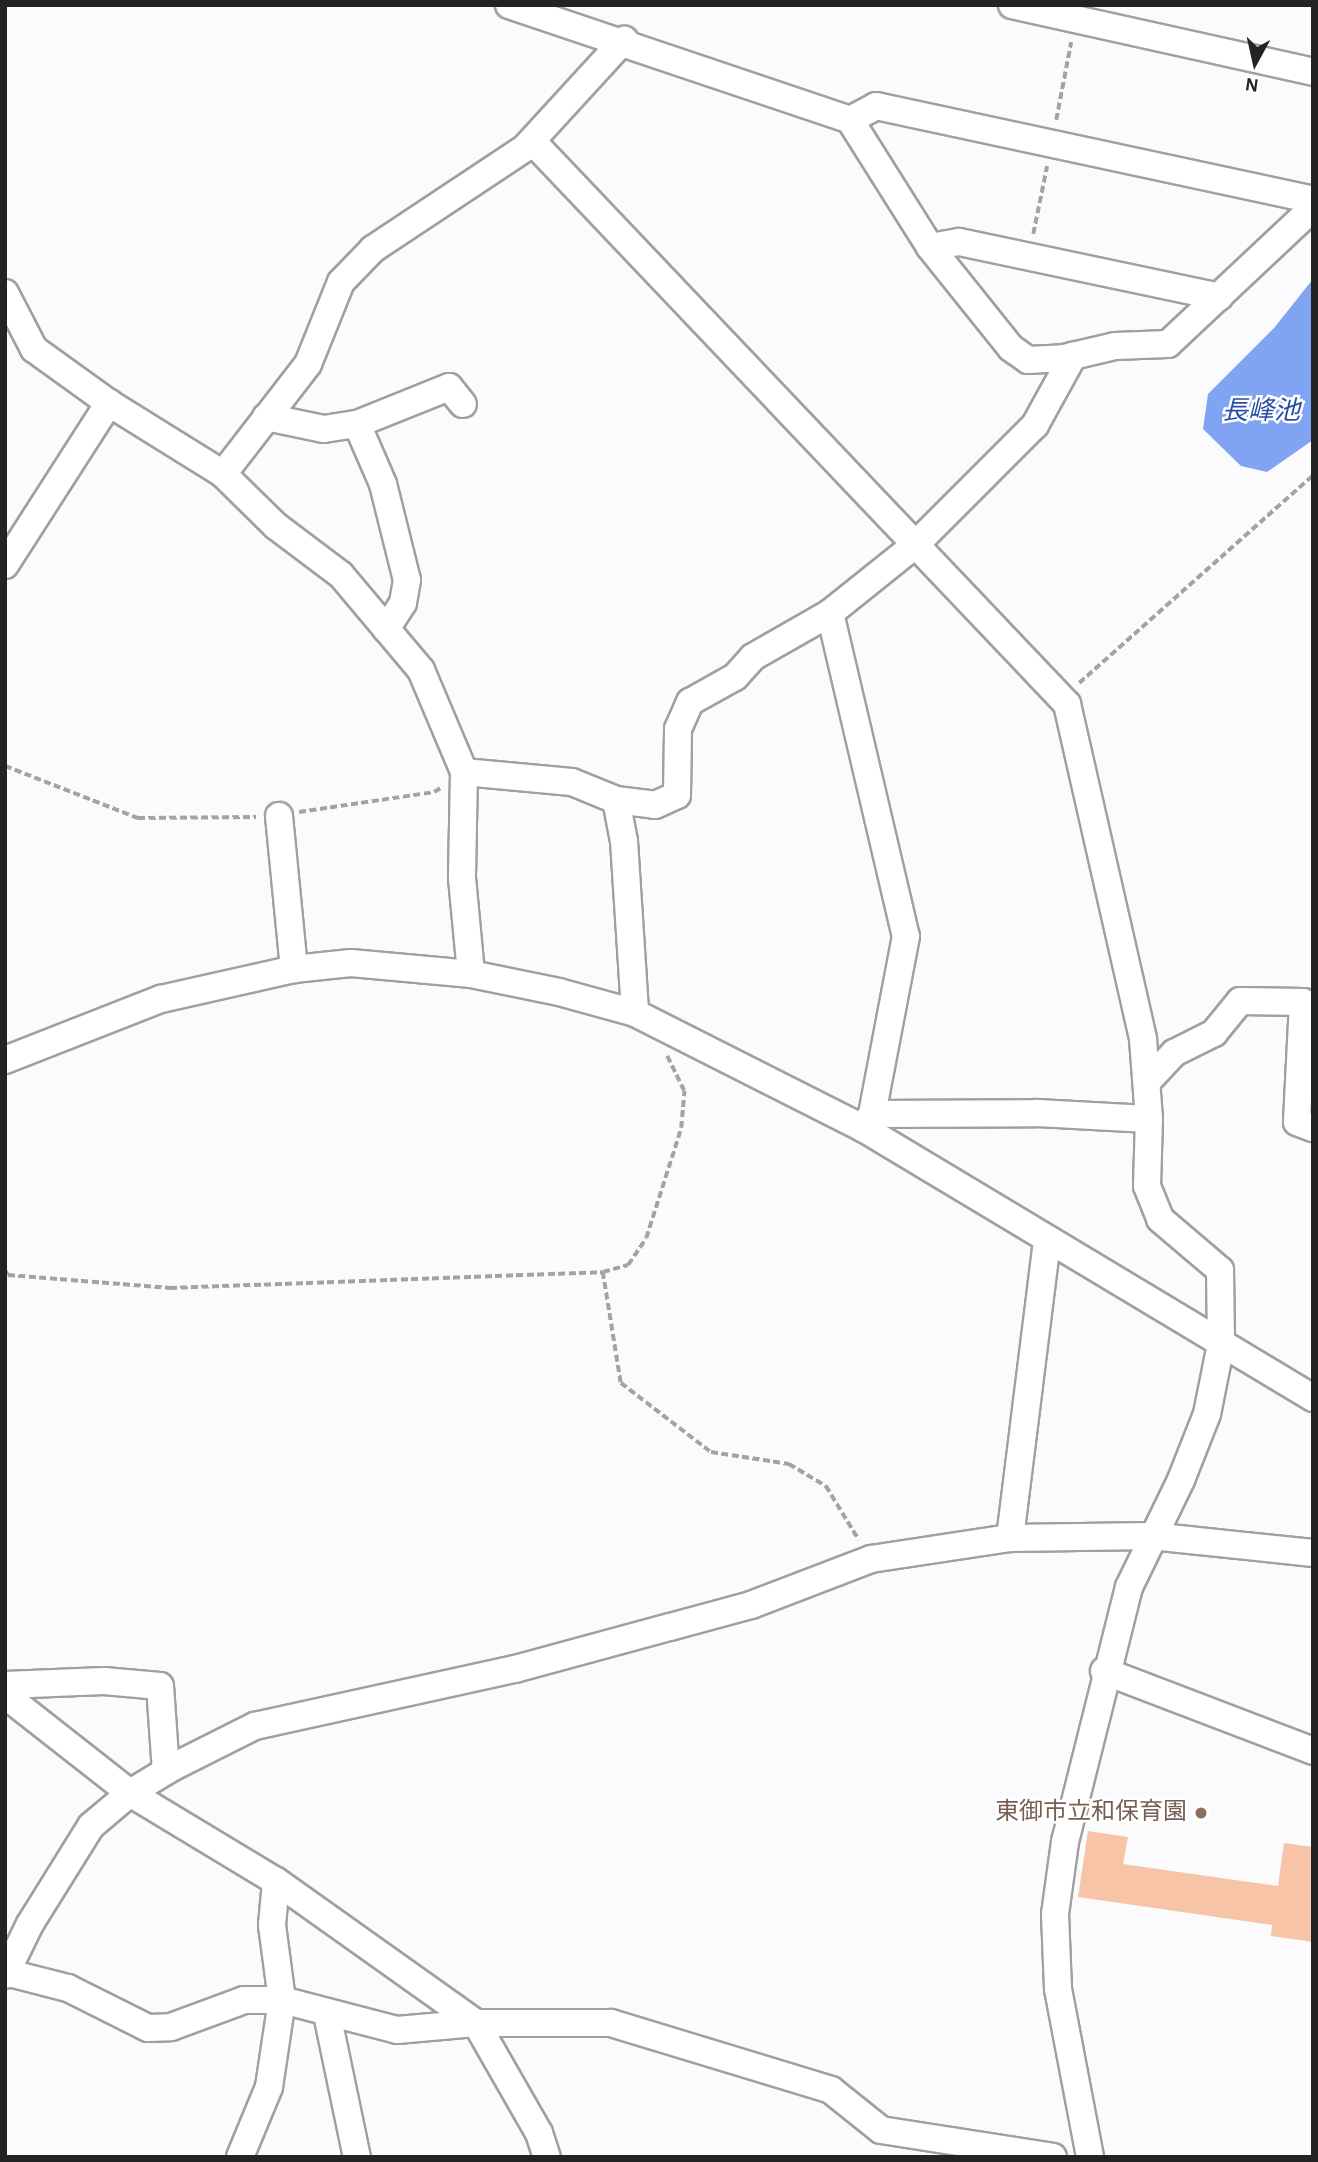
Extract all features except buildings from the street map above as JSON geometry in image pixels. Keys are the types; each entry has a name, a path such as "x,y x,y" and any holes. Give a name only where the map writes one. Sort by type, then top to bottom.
{"street":[{"path":"509,5 624,40 849,120 930,247 1011,348 1028,360 1073,356 1115,346 1168,344 1313,208"},
{"path":"1012,5 1313,72"},
{"path":"223,474 308,364 341,282 373,249 532,141 624,40"},
{"path":"849,120 876,106 1313,200"},
{"path":"532,141 1062,699 1097,828 1143,1039 1149,1119 1147,1186 1160,1219 1220,1270 1221,1344 1208,1414 1181,1480 1151,1536 1129,1587 1104,1671 1065,1842 1055,1914 1058,1989 1090,2157"},
{"path":"930,247 959,242 1219,297"},
{"path":"5,293 17,343 223,474 276,526 341,575 421,670 464,772 463,878 471,974"},
{"path":"464,772 572,782 616,800 655,805 677,795 678,729 691,702 735,677 753,657 830,613 915,544 1035,425 1073,356"},
{"path":"266,417 324,429 357,424 437,389 449,387 463,404"},
{"path":"5,565 109,403"},
{"path":"357,424 383,484 407,580 403,603 386,629"},
{"path":"830,613 906,936 867,1121"},
{"path":"616,800 624,841 645,1017"},
{"path":"279,816 294,969"},
{"path":"5,1060 161,999 294,969 351,963 471,974 645,1017 867,1121 1047,1239 1313,1398"},
{"path":"1147,1082 1174,1054 1214,1033 1240,1001 1303,1002 1297,1122 1313,1128"},
{"path":"867,1121 1037,1113 1149,1119"},
{"path":"1010,1538 1047,1239"},
{"path":"1053,2157 881,2130 831,2090 611,2023 476,2023 397,2030 327,2014 282,2000 244,2000 171,2027 148,2028 68,1988 7,1974 30,1924 91,1826 130,1793 166,1771 255,1726 515,1669 670,1628 751,1605 871,1559 1010,1538 1151,1536 1313,1553"},
{"path":"1104,1671 1313,1751"},
{"path":"5,1685 104,1681 160,1686 166,1771"},
{"path":"5,1695 130,1793 275,1881 476,2023 539,2133 547,2157"},
{"path":"240,2157 269,2087 282,2000 272,1925 275,1881"},
{"path":"327,2014 357,2157"}],"path":[{"path":"1028,257 1076,19"},
{"path":"1062,699 1313,475"},
{"path":"5,766 138,818 279,816 434,792 464,772"},
{"path":"5,1270 8,1275 170,1288 603,1272 628,1265 646,1238 681,1128 684,1091 645,1017"},
{"path":"603,1272 621,1382 711,1452 789,1464 826,1486 871,1559"}],"water":[{"name":"長峰池","path":"1313,279 1313,440 1267,472 1241,466 1203,429 1208,394 1274,328"}],"place":[{"name":"東御市立和保育園","path":"1201,1813"}]}
